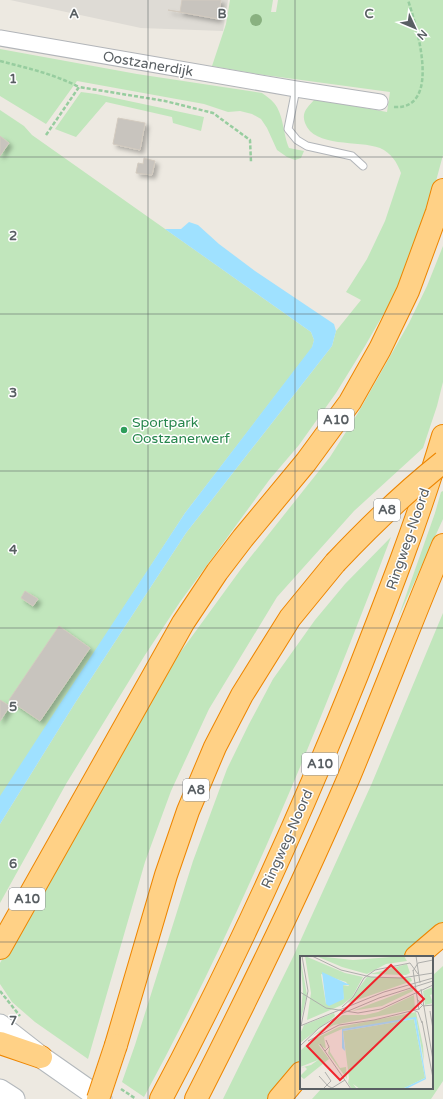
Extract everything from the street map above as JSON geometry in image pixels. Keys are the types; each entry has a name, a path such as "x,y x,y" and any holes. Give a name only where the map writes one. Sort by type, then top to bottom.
{"highway":[{"name":"A10","path":"0,948 183,623 217,572 306,462 350,402 380,349 408,291 437,212 443,190"},
{"name":"Ringweg-Noord","path":"166,1090 242,938 316,773 382,611 415,521 443,436"},
{"name":"A8","path":"98,1099 116,1045 166,875 188,811 215,747 242,695 290,618 335,563 373,523 418,482 443,462"},
{"name":"A10","path":"196,1099 255,981 349,777 443,545"},
{"path":"417,956 443,934"},
{"path":"0,1043 41,1058"},
{"path":"279,1099 300,1074"}],"main road":[{"path":"0,1025 41,1058 101,1099"},
{"path":"0,1090 14,1099"}],"street":[{"name":"Oostzanerdijk","path":"0,38 380,102"}],"lane":[{"path":"296,89 288,129 297,140 307,146 352,156 363,166"}],"path":[{"path":"380,102 395,108 404,107 416,99 421,88 424,75 418,30 408,0"},
{"path":"0,61 41,72 68,82 79,88 165,101 212,113 250,140 251,162"},
{"path":"46,135 79,88"},
{"path":"0,991 24,1020"}],"shaded area":[{"path":"10,0 228,0 223,31 141,28"}],"green space":[{"path":"230,0 273,0 271,12 276,12 278,0 443,0 443,155 429,207 413,251 391,301 365,346 336,393 299,445 270,479 180,602 145,655 66,784 0,903 0,824 75,703 186,533 332,346 336,331 361,300 346,292 367,259 385,221 401,173 393,158 384,150 371,146 327,140 310,131 304,119 306,110 315,99 387,112 390,92 257,74 212,66 226,24"},
{"path":"0,49 137,74 262,93 274,103 280,113 289,148 304,151 301,158 295,160 287,157 277,150 267,128 261,119 252,114 240,111 228,112 204,104 77,81 46,124 0,96"},
{"path":"81,92 204,117 201,131 173,123 172,117 106,102 76,137 55,129"},
{"name":"Sportpark Oostzanerwerf","path":"0,110 24,126 32,135 311,332 314,340 312,348 185,513 0,798"},
{"path":"443,246 443,382 437,406 423,448 354,511 277,597 209,709 171,791 145,862 88,1059 35,1022 12,1002 0,984 0,963 81,817 166,672 241,569 330,457 358,413 409,323 427,286"},
{"path":"443,491 443,519 398,618 441,492"},
{"path":"391,537 336,680 277,822 213,961 180,1029 144,1097 122,1082 193,861 227,769 273,679 315,620 345,584"},
{"path":"443,613 443,928 412,956 300,956 300,1069 272,1099 223,1099 293,957 372,783"},
{"path":"443,966 443,1081 431,1099 312,1099 321,1089 433,1089 433,975"}],"water":[{"path":"189,222 198,225 219,244 255,271 334,324 336,331 332,346 186,533 75,703 0,824 0,796 69,690 185,513 312,347 314,340 311,332 165,229 181,229"}],"building":[{"path":"182,0 221,0 218,19 168,10 180,12"},
{"path":"118,118 145,123 140,150 113,144"},
{"path":"0,136 9,143 0,156"},
{"path":"144,158 155,161 152,175 136,173 138,163 143,164"},
{"path":"25,591 38,599 33,606 21,598"},
{"path":"59,626 90,648 40,721 9,700"},
{"path":"0,700 10,706 0,721"}],"place":[{"name":"Sportpark Oostzanerwerf","path":"124,430"}]}
